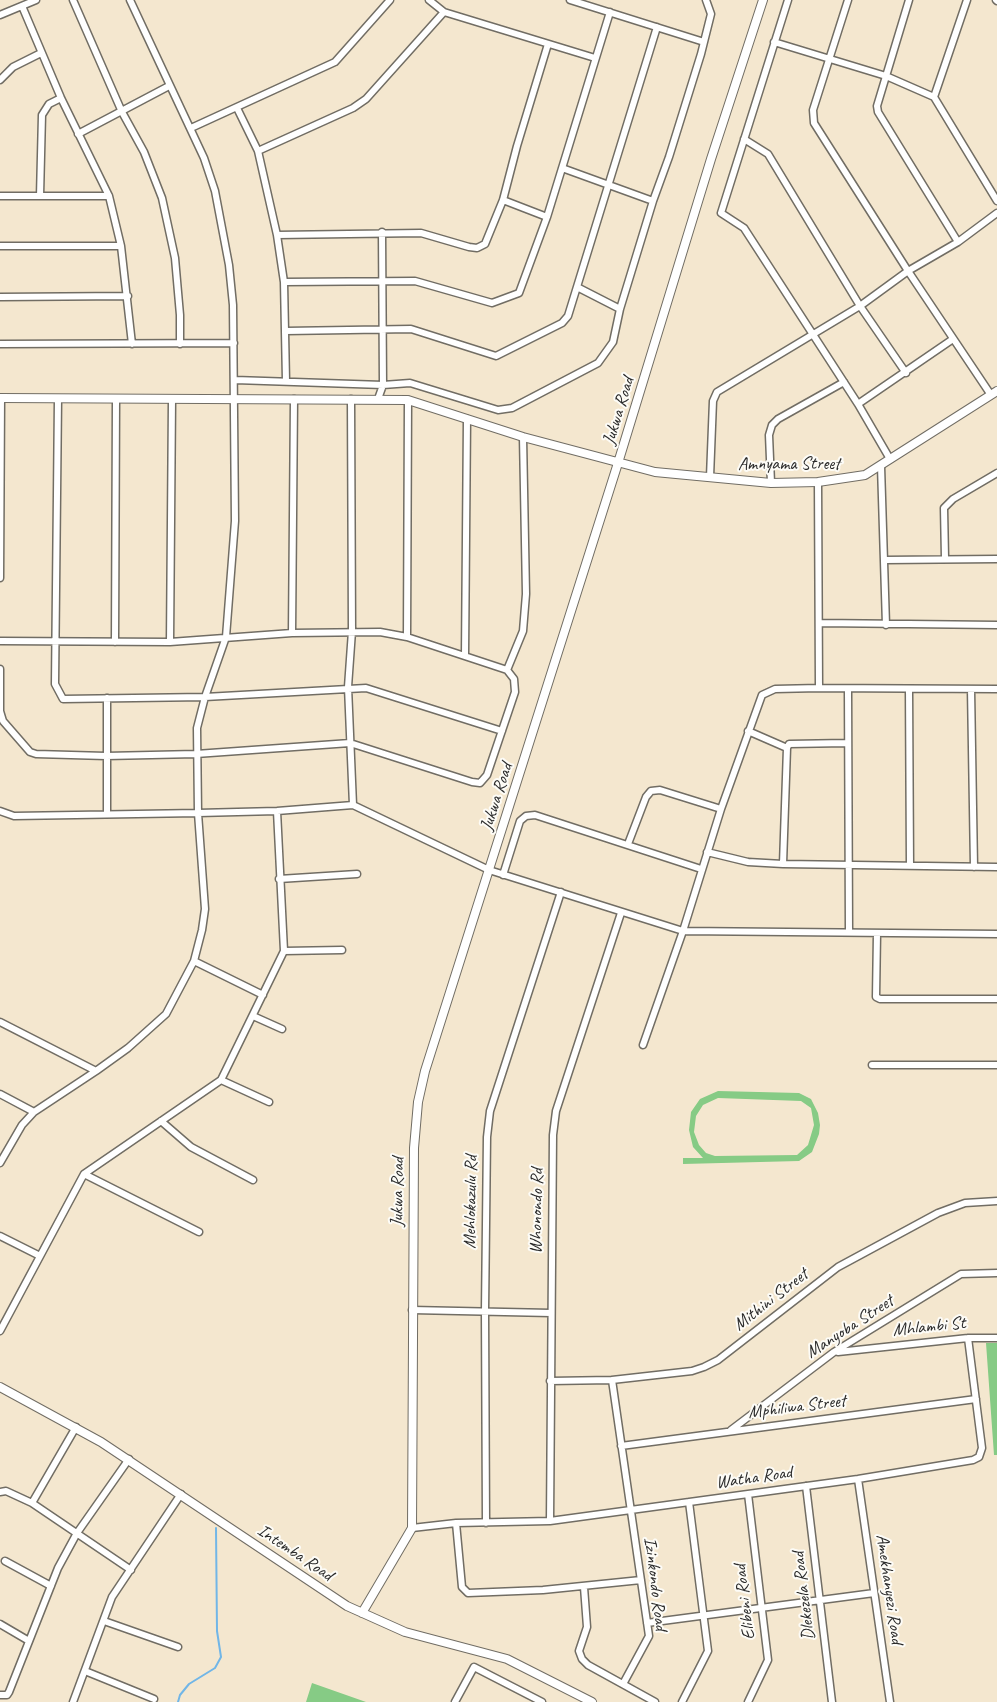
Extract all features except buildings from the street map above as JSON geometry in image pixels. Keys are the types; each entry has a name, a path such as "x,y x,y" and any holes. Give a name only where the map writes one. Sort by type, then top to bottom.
{"street":[{"path":"0,15 36,0"},
{"path":"73,0 122,112 144,152 162,198 174,258 180,315 180,344"},
{"path":"0,1163 22,1125 34,1112 96,1072 128,1048 166,1014 194,961 199,945 205,909 198,813 197,728 205,697 226,637 235,521 233,305 229,265 215,191 191,128 169,86 130,0"},
{"path":"191,128 335,62 390,0"},
{"path":"429,0 444,12 595,58"},
{"path":"570,0 704,42"},
{"path":"235,380 410,383 490,409 512,408 598,363 613,342 620,309 704,42 711,14 706,0"},
{"name":"Jukwa Road","path":"412,1528 414,1148 418,1102 425,1071 618,463 711,159 763,0"},
{"path":"788,0 721,213 744,228 858,404 890,459"},
{"path":"848,0 813,110 814,123 908,270 954,339 994,393"},
{"path":"908,0 877,106 879,115 958,242"},
{"path":"934,96 967,0"},
{"path":"22,6 61,98 109,196 121,246 132,344"},
{"path":"258,151 353,108 366,99 444,12"},
{"path":"284,282 415,281 489,303 497,303 522,289 547,218 610,12"},
{"path":"286,331 383,331 411,329 492,356 501,355 562,323 568,316 657,27"},
{"path":"774,42 886,76 934,96 997,201"},
{"path":"277,235 382,232 426,234 469,248 477,248 485,244 503,200 517,146 548,44"},
{"path":"0,80 13,67 41,53"},
{"path":"78,134 169,86"},
{"path":"40,196 42,115 49,104 61,98"},
{"path":"237,108 258,151 277,235 284,282 286,381"},
{"path":"744,139 768,154 860,306 906,373"},
{"path":"562,168 653,201"},
{"path":"0,196 109,196"},
{"path":"503,200 547,218"},
{"path":"710,477 715,394 860,306 908,270 958,242 997,213"},
{"path":"378,399 383,384 384,281 382,232"},
{"path":"0,246 121,246"},
{"path":"577,287 620,309"},
{"path":"0,296 128,296"},
{"path":"858,404 954,339"},
{"path":"0,344 234,344"},
{"path":"770,483 769,435 772,425 778,419 844,382"},
{"name":"Amnyama Street","path":"0,398 408,400 523,437 655,472 770,483 818,482 865,475 994,393"},
{"path":"0,398 0,578"},
{"path":"58,399 56,684 63,699 205,697 348,687 381,691 502,731"},
{"path":"115,642 116,399"},
{"path":"292,633 294,399"},
{"path":"351,399 352,631 348,687 353,805"},
{"path":"170,642 172,400"},
{"path":"408,400 408,638"},
{"path":"465,656 467,419"},
{"path":"507,670 523,631 526,594 523,437"},
{"path":"881,466 886,625"},
{"path":"945,558 944,508 953,499 997,473"},
{"path":"818,482 819,688"},
{"path":"885,560 997,559"},
{"path":"820,623 997,625"},
{"path":"0,641 170,642 292,633 380,632 408,638 507,670 514,679 515,692 487,776 480,783 350,742 196,754 106,756 36,754 30,752 1,716 0,669"},
{"path":"643,1045 683,931 721,810 762,695 775,690 819,688 848,690 997,689"},
{"path":"909,689 910,866"},
{"path":"971,689 974,867"},
{"path":"848,690 846,743 850,867 848,931"},
{"path":"107,698 107,814"},
{"path":"748,731 787,748"},
{"path":"783,864 787,748 789,744 846,743"},
{"path":"628,844 646,797 651,791 660,790 721,810"},
{"path":"0,811 14,816 198,813 277,811 353,805 503,875 683,931 848,931 877,934 997,934"},
{"path":"0,1330 84,1174 221,1080 284,951 277,811"},
{"path":"503,875 520,821 526,816 535,815 701,869"},
{"path":"707,852 748,862 783,864 850,867 997,867"},
{"path":"280,879 357,874"},
{"name":"Mehlokazulu Rd","path":"486,1523 485,1311 487,1137 490,1111 561,892"},
{"name":"Whonondo Rd","path":"550,1521 553,1135 556,1111 621,913"},
{"path":"877,934 876,997 880,999 997,1000"},
{"path":"284,951 342,950"},
{"path":"194,961 263,995"},
{"path":"252,1016 282,1029"},
{"path":"0,1022 96,1072"},
{"path":"872,1064 997,1065"},
{"path":"221,1080 270,1102"},
{"path":"0,1094 34,1112"},
{"path":"161,1121 191,1147 253,1180"},
{"path":"84,1174 199,1232"},
{"name":"Mithini Street","path":"550,1381 612,1380 692,1371 704,1367 718,1360 838,1267 938,1213 965,1203 997,1201"},
{"path":"0,1236 40,1256"},
{"name":"Manyoba Street","path":"730,1431 834,1352 961,1274 997,1274"},
{"path":"412,1310 551,1313"},
{"name":"Mhlambi St","path":"834,1352 968,1338 997,1338"},
{"name":"Watha Road","path":"412,1528 456,1523 550,1521 858,1480 973,1460 979,1457 982,1448 968,1338"},
{"name":"Izinkondo Road","path":"612,1380 649,1636 623,1684"},
{"name":"Intemba Road","path":"0,1387 76,1427 129,1459 336,1600 404,1632 507,1659 579,1699 592,1702"},
{"name":"Mphiliwa Street","path":"621,1446 976,1400"},
{"path":"32,1503 76,1427"},
{"path":"0,1694 7,1695 9,1692 51,1586 77,1533 129,1459"},
{"name":"Amekhanyezi Road","path":"858,1480 890,1702"},
{"name":"Dlekezela Road","path":"806,1486 832,1702"},
{"path":"0,1492 6,1491 32,1503 131,1570"},
{"path":"73,1702 112,1597 181,1494"},
{"name":"Elibeni Road","path":"748,1494 760,1607 768,1660 748,1702"},
{"path":"682,1702 707,1656 705,1614 689,1502"},
{"path":"456,1523 462,1587 468,1593 584,1587 641,1580"},
{"path":"362,1613 412,1528"},
{"path":"6,1561 51,1586"},
{"path":"584,1587 587,1627 579,1651 582,1659 588,1665 655,1702"},
{"path":"647,1623 874,1593"},
{"path":"104,1621 178,1647"},
{"path":"0,1624 29,1641"},
{"path":"455,1702 474,1667 542,1702"},
{"path":"85,1671 154,1699"}],"green space":[{"path":"718,1091 799,1093 811,1099 818,1113 819,1134 812,1152 799,1161 683,1164 683,1158 703,1158 693,1147 689,1130 691,1112 700,1099","holes":["718,1098 801,1101 811,1108 814,1125 808,1145 797,1155 715,1156 706,1153 699,1145 694,1132 696,1116 703,1105"]},
{"path":"986,1343 997,1343 997,1455 994,1455"},
{"path":"312,1683 366,1702 306,1702"}],"waterway":[{"path":"178,1702 180,1695 189,1684 215,1668 221,1657 217,1631 216,1528"}]}
